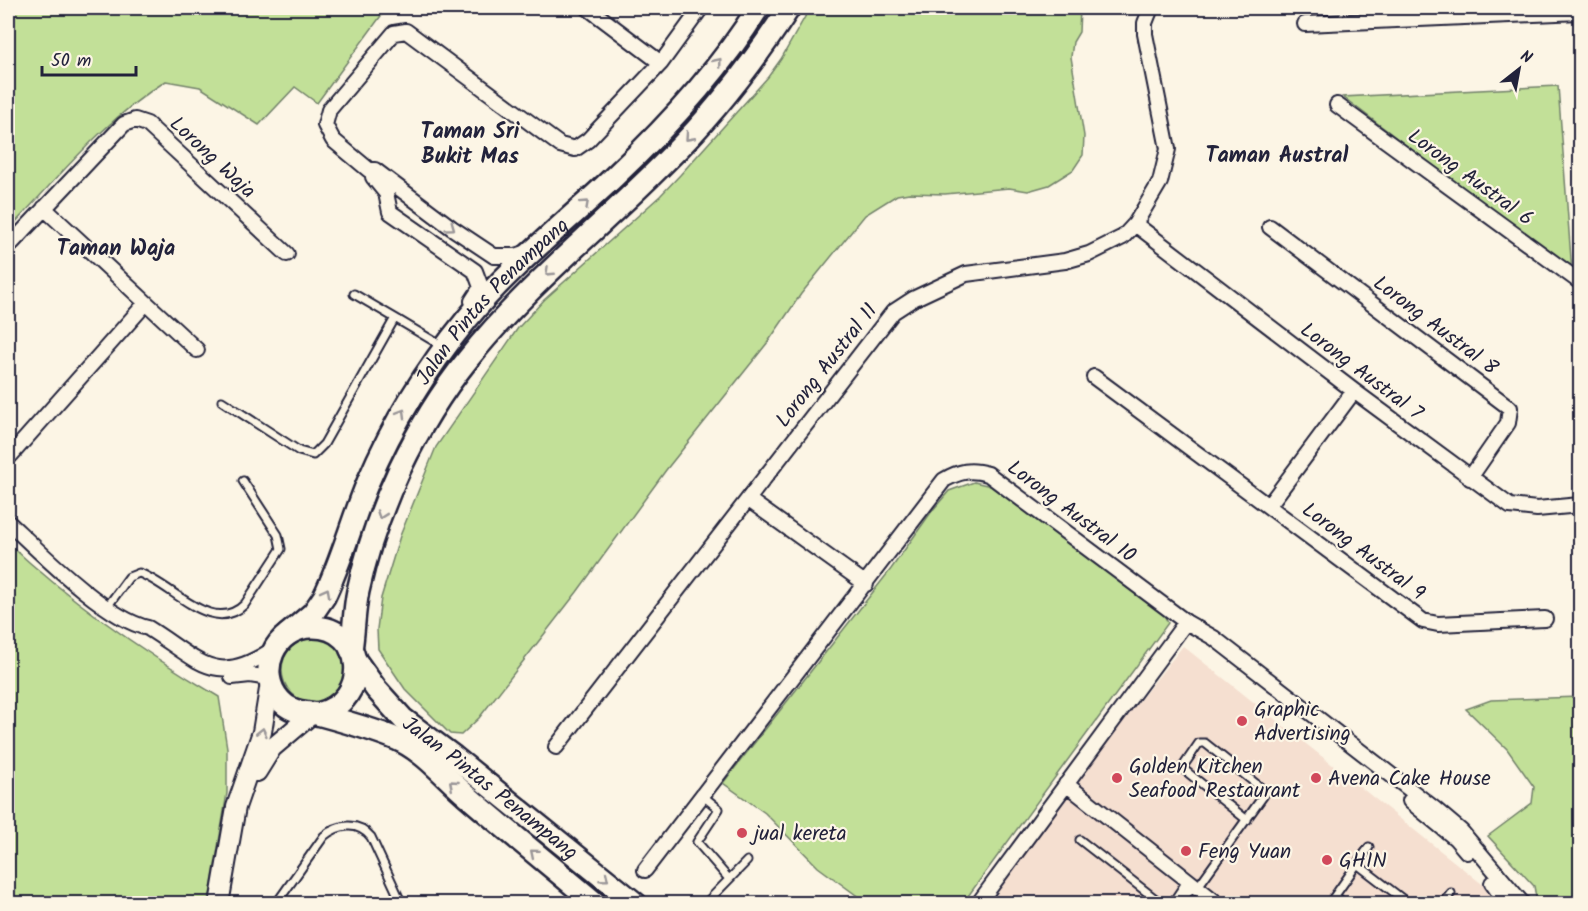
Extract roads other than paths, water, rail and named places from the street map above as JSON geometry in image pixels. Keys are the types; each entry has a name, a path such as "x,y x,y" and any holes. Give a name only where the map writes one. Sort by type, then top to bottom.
{"main road":[{"name":"Jalan Pintas Penampang","path":"281,641 313,613 324,597 369,480 393,428 444,347 469,316 535,249 614,178 686,103 745,29 758,8"},
{"name":"Jalan Pintas Penampang","path":"636,903 403,719 376,689 354,656 358,592 382,510 404,461 444,392 466,361 518,302 669,159 703,121 767,41 789,8"},
{"path":"304,628 322,628 339,636 354,656 356,677 350,694 337,707 315,714 285,705 269,681 269,665 281,641 304,628"},
{"name":"Jalan Pintas Penampang","path":"315,714 404,742 596,903"}],"street":[{"path":"588,8 661,63"},
{"path":"469,316 467,308 481,287 481,280 470,269 406,226 390,212 386,193 369,170 333,140 325,125 326,118 388,39 400,30 414,35 567,149 581,146 661,63 701,8"},
{"name":"Lorong Austral 11","path":"556,747 749,500 883,322 903,304 966,274 1065,261 1089,255 1123,237 1135,224 1160,182 1166,167 1168,149 1145,34 1145,22 1151,8"},
{"path":"1305,24 1580,12 1580,8"},
{"name":"Lorong Austral 6","path":"1337,105 1581,282"},
{"name":"Lorong Waja","path":"8,247 124,124 140,121 147,124 287,254"},
{"path":"369,170 375,170 420,205 494,256 504,257 535,249"},
{"path":"406,226 420,205"},
{"path":"44,208 197,350"},
{"name":"Lorong Austral 7","path":"1135,224 1354,391 1510,506 1537,509 1581,505"},
{"name":"Lorong Austral 8","path":"1270,227 1510,408 1508,423 1470,478"},
{"path":"470,269 482,249"},
{"path":"10,456 146,303"},
{"name":"Lorong Austral 9","path":"1094,377 1423,621 1438,624 1545,620"},
{"name":"Lorong Austral 9","path":"1269,505 1354,391"},
{"name":"Lorong Austral 10","path":"645,870 944,480 958,472 973,470 988,474 1186,622 1214,638 1435,809 1461,831 1523,903"},
{"path":"749,500 866,584"},
{"path":"8,522 107,607 136,625 148,628 215,669 245,666 281,641"},
{"path":"978,903 1186,622"},
{"name":"Lorong Austral 10","path":"1186,622 1207,645 1455,838 1507,903"},
{"path":"136,625 142,635 215,678 250,675 269,681 262,732 236,807 219,903"},
{"path":"236,807 272,748 315,714"},
{"path":"1066,784 1218,903"},
{"path":"1176,903 1194,885"}],"lane":[{"path":"354,294 444,347"},
{"path":"222,401 299,451 313,455 324,444 395,318"},
{"path":"107,607 129,577 139,573 213,614 229,616 238,612 281,549 278,536 243,481"},
{"path":"1194,885 1247,820 1264,795 1263,788 1205,743 1199,743 1182,768 1247,820"},
{"path":"702,796 719,809 697,842 729,879"},
{"path":"276,903 324,836 333,829 352,825 366,831 371,837 402,903"},
{"path":"1080,840 1162,903"},
{"path":"1329,903 1369,847"},
{"path":"705,903 747,861"},
{"path":"1357,864 1409,903"},
{"path":"1443,903 1451,893"},
{"path":"1335,896 1345,903"}],"place":[{"name":"Graphic Advertising","path":"1242,721"},
{"name":"Golden Kitchen Seafood Restaurant","path":"1117,778"},
{"name":"Avena Cake House","path":"1316,778"},
{"name":"jual kereta","path":"742,833"},
{"name":"Feng Yuan","path":"1186,851"},
{"name":"GHIN","path":"1327,860"}],"district":[{"name":"Taman Sri Bukit Mas","path":"470,142"},
{"name":"Taman Austral","path":"1277,154"},
{"name":"Taman Waja","path":"116,247"}]}
